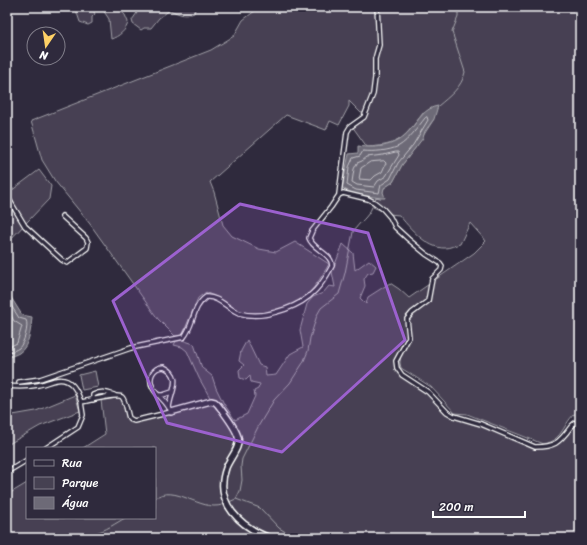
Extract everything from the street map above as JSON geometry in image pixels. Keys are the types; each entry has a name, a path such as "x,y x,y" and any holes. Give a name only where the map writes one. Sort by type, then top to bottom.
{"street":[{"path":"19,382 40,379 131,348 184,338 198,305 207,296 234,311 257,316 268,315 292,307 302,302 318,288 332,266 330,259 316,248 309,238 312,231 331,207 339,194 347,132 364,117 373,94 376,59 379,45 377,7"},
{"path":"339,194 351,194 374,202 383,209 395,227 442,266 441,270 432,279 428,301 412,313 407,319 409,337 396,361 398,370 402,375 428,392 454,416 487,426 535,446 543,447 555,444 564,437 575,422 580,420"},
{"path":"7,196 25,226 67,263 87,248 88,242 86,238 62,216"},
{"path":"161,367 168,370 174,377 175,383 170,398 170,410 152,385 151,376 153,371 161,367"},
{"path":"7,386 32,386 61,380 72,384 81,402 83,415 78,427 48,447"},
{"path":"158,394 163,395 173,391"},
{"path":"93,400 93,395 99,392 120,396 123,398 128,417 132,421 170,410 213,401 221,409 239,438 224,474 223,483 225,499 228,506 248,527 270,538"},
{"path":"81,402 116,396"},
{"path":"7,472 26,461"}],"highlighted area":[{"path":"240,204 368,233 405,340 282,452 167,423 113,301"}],"green space":[{"path":"75,7 99,7 93,10 95,14 92,17 92,23 88,25 80,22"},
{"path":"101,7 118,7 125,15 128,22 126,28 116,37 111,39 109,19"},
{"path":"129,7 196,7 194,13 188,15 179,14 170,10 159,18 151,28 144,28 141,30 133,24 132,20 137,13"},
{"path":"260,7 580,7 580,415 574,414 558,436 543,444 467,414 455,413 431,387 401,368 401,351 397,357 398,370 420,386 447,412 481,424 535,447 555,444 580,420 580,538 7,538 7,495 26,484 26,519 156,519 156,447 85,447 105,434 101,400 117,397 121,398 128,421 131,423 213,403 199,378 187,351 182,347 174,345 176,341 182,340 194,344 202,368 212,376 224,404 235,420 247,414 255,396 254,391 258,389 260,384 251,382 250,376 246,380 240,378 239,370 244,365 239,361 241,351 247,340 259,365 265,367 266,376 276,375 290,354 303,347 300,330 307,304 313,297 323,293 329,286 335,287 332,272 343,244 353,253 355,270 369,260 376,266 373,272 368,273 364,279 365,286 360,298 366,304 368,297 390,283 409,298 474,253 486,241 470,223 460,244 447,248 438,247 425,241 399,215 389,214 373,207 376,197 381,198 384,188 393,182 402,165 416,147 434,119 423,113 400,139 387,144 367,147 352,126 359,121 366,112 361,113 349,101 349,106 339,125 330,121 326,130 286,115 210,182 223,225 232,236 259,249 276,252 295,242 329,264 316,285 303,299 280,310 266,313 242,312 206,292 198,298 182,336 175,336 158,319 90,224 55,181 42,160 31,121 211,50 234,36 243,20"},
{"path":"39,170 51,186 49,199 7,243 7,194"},
{"path":"95,371 98,387 82,390 79,375"},
{"path":"75,395 80,411 40,426 7,445 7,416 36,411"}],"water":[{"path":"438,106 434,119 425,131 423,138 402,165 393,182 384,188 383,192 385,198 354,194 342,188 349,154 358,153 358,146 373,147 387,145 399,140 410,130 425,112"},
{"path":"7,291 22,315 32,317 26,346 19,353 7,358"}],"waterway":[{"path":"438,106 458,87 465,72 452,32 460,7"},
{"path":"229,502 236,499 240,491 242,480 242,459 259,425 274,400 290,383 303,363 308,351 310,338 317,315 321,308 339,294 345,273 353,232 372,207"},
{"path":"156,498 163,494 171,494 179,495 205,505 222,505"},
{"path":"236,499 260,508 279,528 289,534"},
{"path":"77,538 83,534 103,531 123,519"}]}
